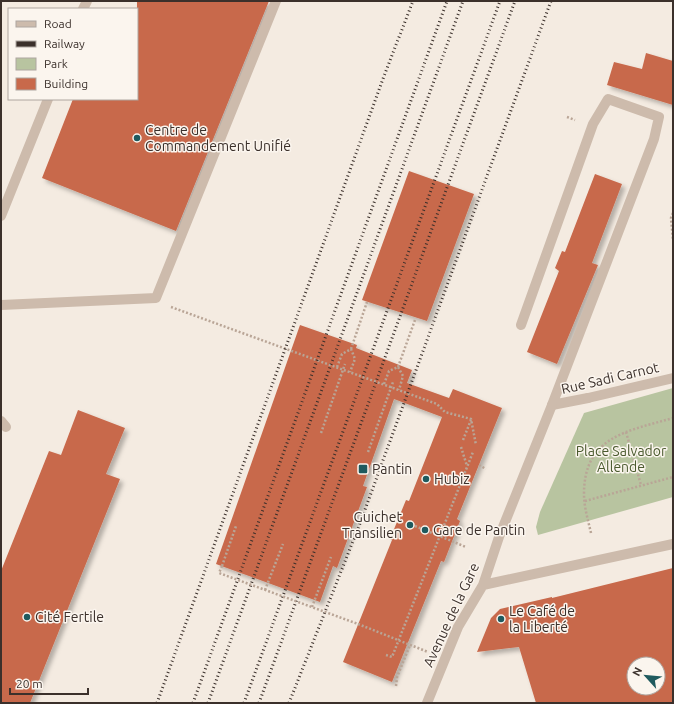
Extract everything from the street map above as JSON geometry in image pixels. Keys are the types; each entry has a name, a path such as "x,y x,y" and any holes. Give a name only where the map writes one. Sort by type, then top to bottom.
{"street":[{"path":"1,305 156,298 276,1"},
{"name":"Avenue de la Gare","path":"426,703 458,627 483,585 499,537 552,405 654,139 659,117 608,99 593,124 521,325"},
{"path":"1,216 48,100"},
{"name":"Rue Sadi Carnot","path":"552,405 673,378"},
{"path":"483,585 673,544"}],"path":[{"path":"673,212 671,218 673,240"},
{"path":"336,367 342,354 351,349 367,302"},
{"path":"167,306 384,384 437,404 444,412 471,420"},
{"path":"384,384 389,371 398,367 415,320"},
{"path":"350,372 355,358 351,349"},
{"path":"321,433 345,364"},
{"path":"398,367 403,376 398,390"},
{"path":"368,452 393,382"},
{"path":"591,533 584,501 585,476 595,451 610,440 626,432 673,418"},
{"path":"463,440 471,420"},
{"path":"471,420 476,445"},
{"path":"626,432 642,485"},
{"path":"461,447 467,466"},
{"path":"386,654 392,657 473,452"},
{"path":"479,466 486,469"},
{"path":"584,501 673,478"},
{"path":"236,526 219,573 312,606 419,648"},
{"path":"415,526 466,547"},
{"path":"265,590 283,544"},
{"path":"312,606 331,557"},
{"path":"396,686 397,677 410,644"}],"green space":[{"name":"Place Salvador Allende","path":"673,388 673,497 538,535 536,527 540,512 584,413"}],"building":[{"name":"Centre de Commandement Unifié","path":"137,1 269,1 176,231 42,178 73,100 138,100"},
{"path":"646,53 673,61 673,105 607,85 614,62 642,69"},
{"path":"409,171 474,194 427,321 362,300"},
{"path":"595,174 622,184 592,263 598,265 557,364 527,352 559,271 555,268 562,251 565,252"},
{"path":"300,325 357,345 356,348 412,370 407,383 449,398 453,389 502,408 457,519 460,521 444,562 441,561 392,682 343,662 392,540 390,539 406,500 409,501 442,417 394,399 363,486 367,487 337,568 333,566 320,602 216,564"},
{"path":"78,410 125,428 106,474 120,479 30,703 1,703 1,571 49,451 61,455"},
{"path":"673,568 673,703 536,703 519,647 477,652 491,618 500,609"}],"railway":[{"path":"157,703 384,76 413,1"},
{"path":"193,703 447,1"},
{"path":"208,703 463,1"},
{"path":"244,703 500,1"},
{"path":"259,703 515,1"},
{"path":"289,703 359,526 551,1"}],"place":[{"name":"Centre de Commandement Unifié","path":"137,138"},
{"name":"Pantin","path":"363,469"},
{"name":"Hubiz","path":"426,479"},
{"name":"Guichet Transilien","path":"410,525"},
{"name":"Gare de Pantin","path":"425,530"},
{"name":"Cité Fertile","path":"27,617"},
{"name":"Le Café de la Liberté","path":"501,619"}]}
